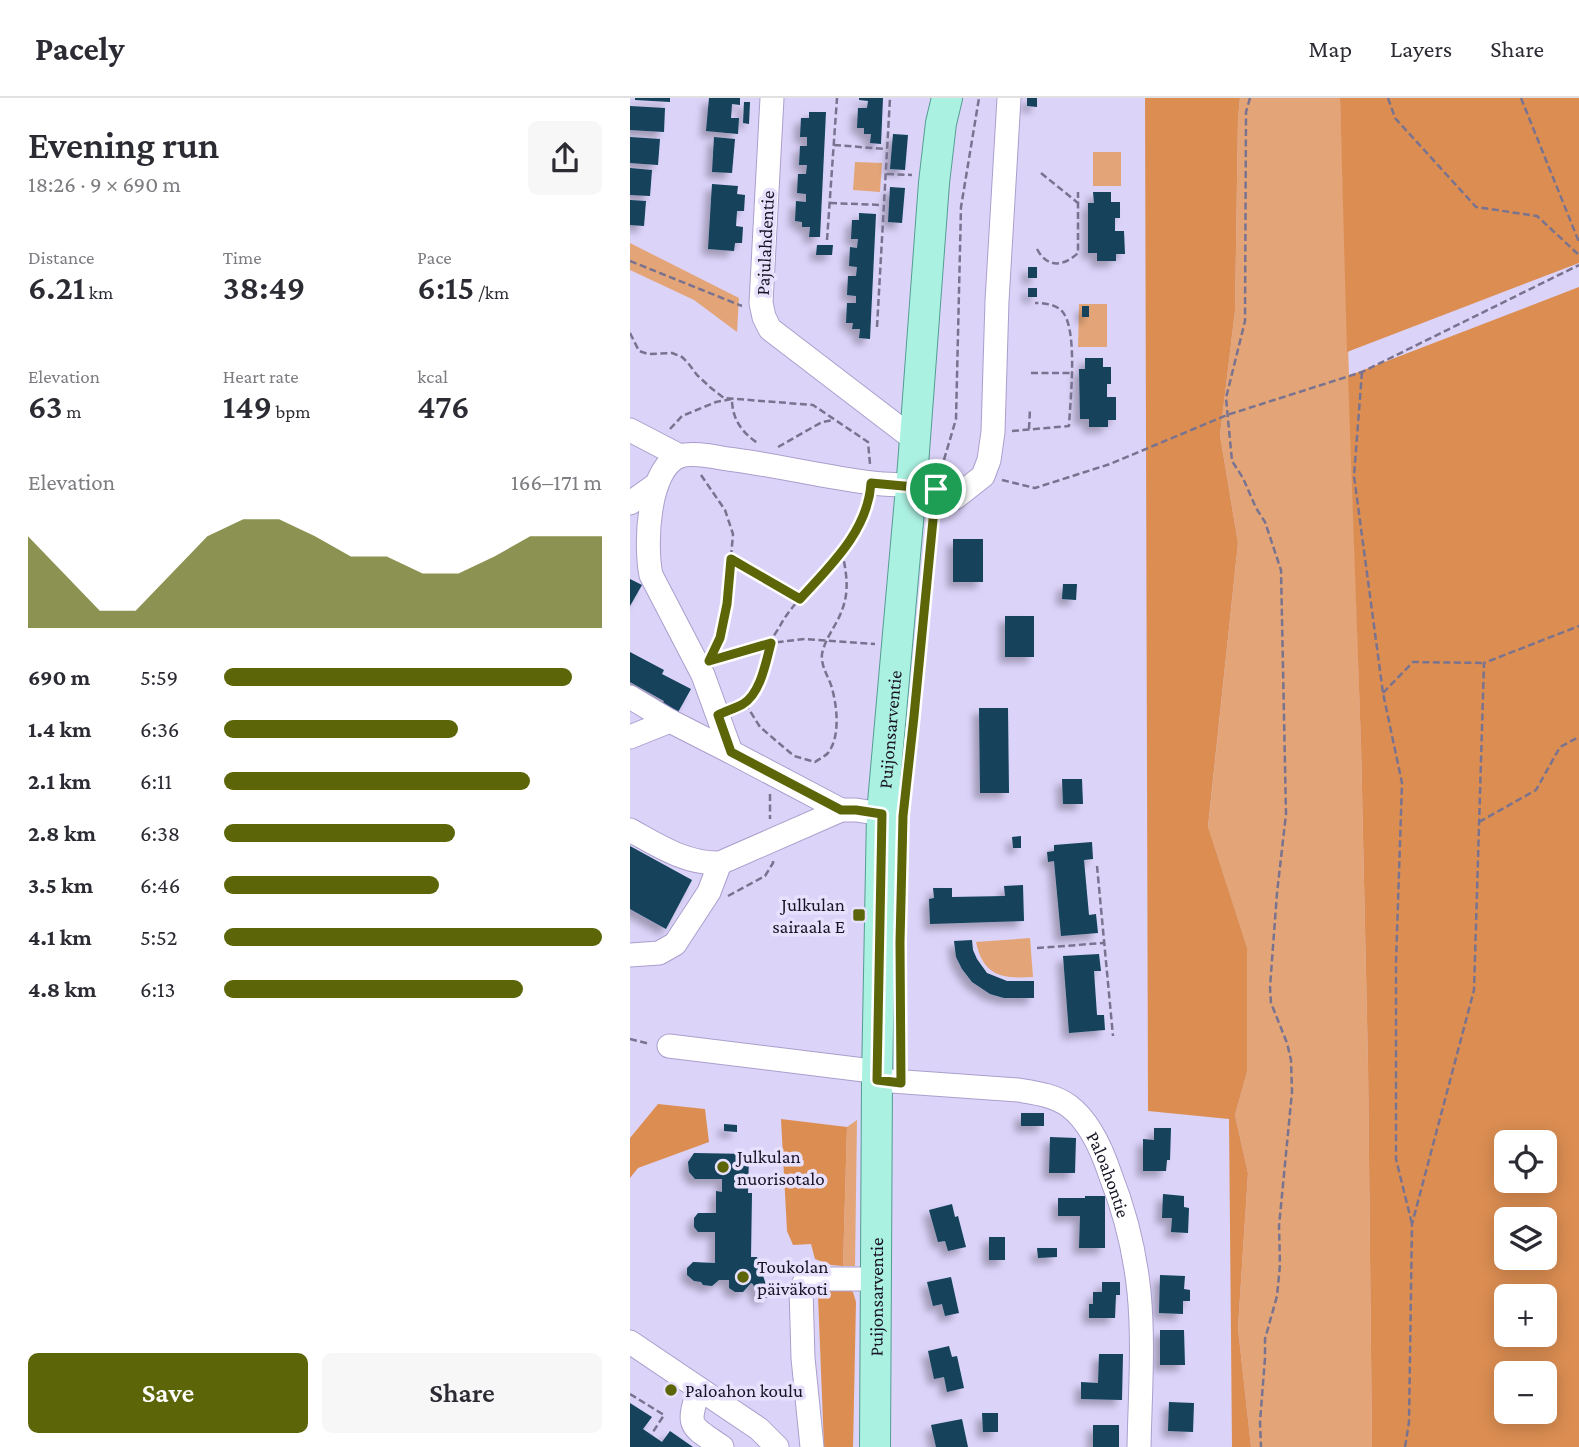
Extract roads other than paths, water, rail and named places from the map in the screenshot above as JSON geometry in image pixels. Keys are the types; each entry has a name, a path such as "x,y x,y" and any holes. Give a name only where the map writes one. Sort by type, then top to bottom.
{"main road":[{"name":"Puijonsarventie","path":"875,1447 876,1279 870,1075 882,814 924,487 915,440 934,183 941,123 947,98"}],"street":[{"name":"Pajulahdentie","path":"772,98 761,303 764,317 770,329 915,440"},
{"path":"731,752 703,675 651,575 648,559 650,513 657,484 669,464 684,456 699,455 871,483 924,487 956,498 983,476 989,460 993,432 997,301 1009,98"},
{"path":"630,430 684,456"},
{"path":"630,503 657,484"},
{"path":"630,697 670,721 841,810"},
{"path":"630,737 670,721"},
{"path":"630,830 677,855 705,863 720,863 841,810 882,814"},
{"path":"630,956 659,953 675,944 709,892 720,863"},
{"name":"Paloahontie","path":"669,1046 870,1075 1038,1093 1057,1099 1070,1107 1104,1156 1132,1244 1141,1324 1139,1447"},
{"path":"812,1447 803,1358 801,1289 805,1281 812,1279 876,1279"},
{"path":"630,1342 759,1429 777,1447"},
{"path":"699,1389 691,1415 695,1429 722,1447"}],"place":[{"name":"Julkulan sairaala E","path":"859,915"},
{"name":"Julkulan nuorisotalo","path":"723,1167"},
{"name":"Toukolan päiväkoti","path":"743,1277"},
{"name":"Paloahon koulu","path":"671,1390"}]}
